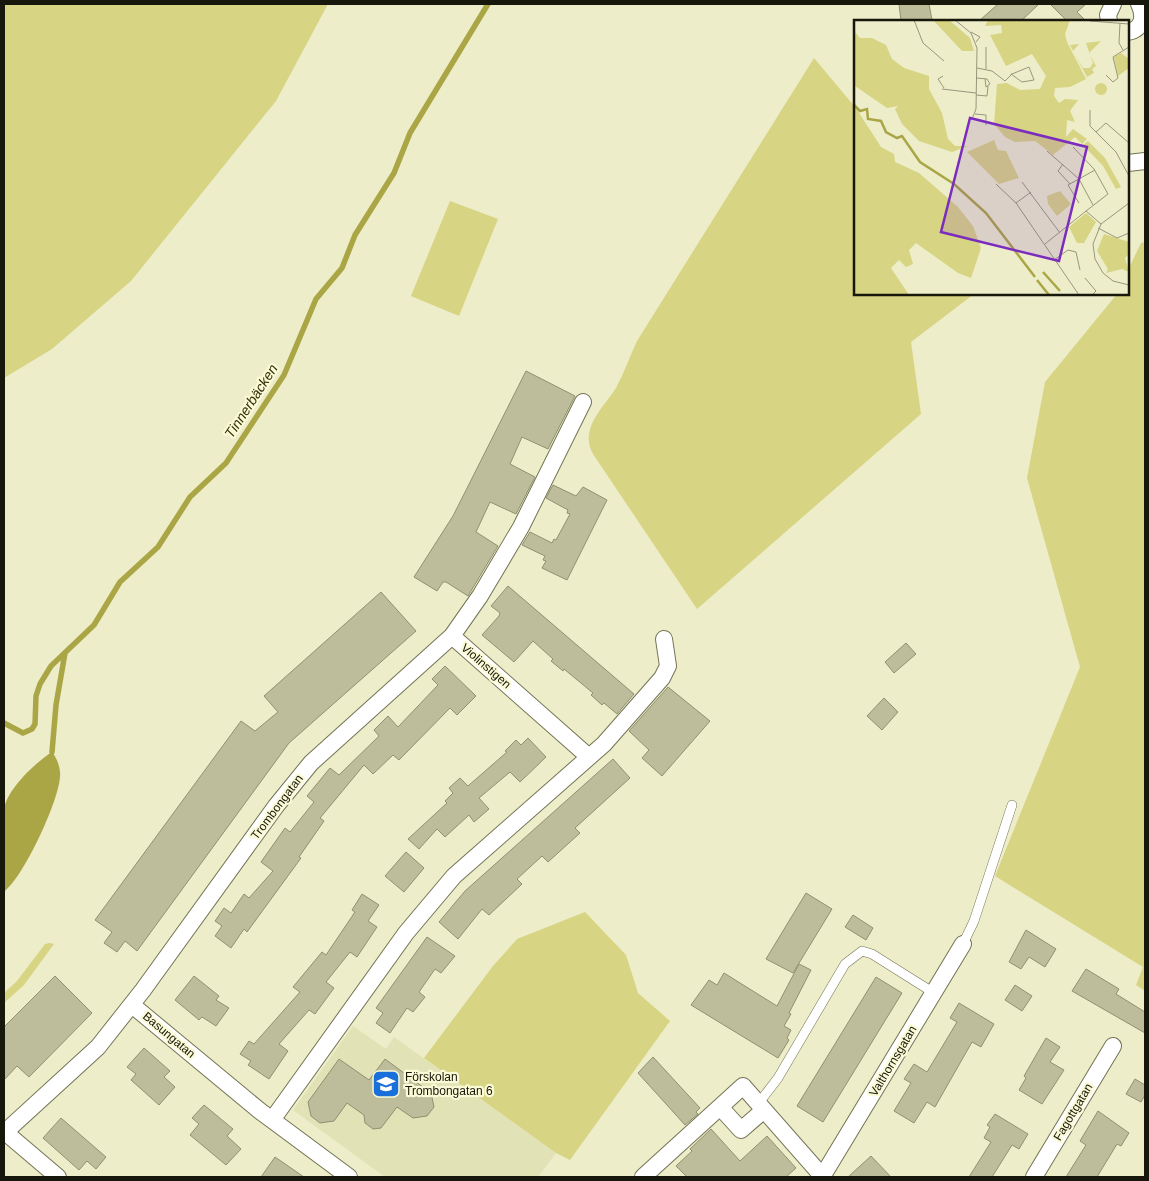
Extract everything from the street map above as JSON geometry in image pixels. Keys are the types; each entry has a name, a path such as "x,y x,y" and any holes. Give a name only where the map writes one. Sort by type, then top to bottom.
{"street":[{"path":"1109,20 1110,8 1113,4"},
{"path":"1129,32 1137,28 1142,14"},
{"path":"1129,163 1145,161"},
{"name":"Violinstigen","path":"584,402 521,527 480,596 452,636 590,757"},
{"name":"Trombongatan","path":"132,1005 276,806 311,764 452,636"},
{"path":"272,1120 406,933 454,876 604,744 662,678 668,666 664,639"},
{"name":"Valthornsgatan","path":"643,1177 742,1086 822,1177 963,944"},
{"name":"Basungatan","path":"58,1177 4,1133 98,1047 132,1005 272,1120 349,1177"},
{"name":"Fagottgatan","path":"1034,1177 1113,1046"},
{"path":"720,1107 741,1130 761,1107"}],"lane":[{"path":"963,944 974,921 1012,805"},
{"path":"761,1107 845,964 854,955 862,951 872,954 934,993"}],"shaded area":[{"path":"4,4 328,4 276,101 131,281 52,349 4,378"},
{"path":"814,58 854,106 854,295 973,295 911,342 921,414 697,609 593,454 589,445 589,436 594,419 616,388 637,341"},
{"path":"450,201 498,219 459,316 411,296"},
{"path":"1145,242 1145,991 1136,985 1143,967 995,876 1080,667 1027,478 1045,382 1116,295 1129,295 1129,268 1141,243"},
{"path":"52,752 56,757 60,774 53,804 47,821 30,855 12,884 4,892 2,830 6,802 23,777 38,762"},
{"path":"585,912 626,955 638,993 670,1021 570,1160 556,1153 424,1058 493,966 517,939"},
{"path":"45,944 54,944 24,985 4,1003 4,993 17,981"},
{"name":"Förskolan Trombongatan 6","path":"353,1026 386,1049 394,1037 556,1153 538,1177 385,1177 293,1110"}],"building":[{"path":"899,4 929,4 932,20 901,20"},
{"path":"998,4 1039,4 1022,20 980,20"},
{"path":"1050,4 1086,4 1077,12 1085,20 1066,20"},
{"path":"526,371 575,396 548,449 522,437 510,464 535,477 516,514 490,502 476,532 498,546 468,596 446,582 443,582 437,591 414,577 453,516"},
{"path":"553,485 576,496 583,487 607,500 567,580 542,568 546,561 543,560 545,556 522,545 530,532 552,543 554,539 556,540 570,514 567,513 568,510 546,498"},
{"path":"508,586 634,694 617,714 604,703 602,705 591,695 593,693 564,669 563,671 551,661 553,659 533,641 514,662 482,635 499,616 500,613 491,606"},
{"path":"381,592 416,631 289,743 137,951 125,941 117,952 104,943 112,932 95,920 241,721 255,731 278,712 264,696"},
{"path":"906,643 916,654 894,673 885,662"},
{"path":"445,666 476,696 457,715 450,708 399,760 393,755 373,774 364,765 320,818 324,821 299,857 301,858 247,932 244,929 231,948 215,936 222,926 215,921 224,908 231,913 244,894 249,898 273,871 261,862 285,828 290,832 314,802 307,796 330,768 339,775 379,736 374,730 388,716 398,727 438,685 432,679"},
{"path":"668,687 710,721 662,776 642,758 649,750 629,731"},
{"path":"884,698 898,712 882,730 867,716"},
{"path":"528,738 546,757 520,782 510,772 479,798 489,809 474,822 469,815 445,837 437,829 419,849 408,839 447,803 445,801 453,793 449,788 460,778 468,786 507,752 505,751 516,740 521,745"},
{"path":"613,759 630,778 575,828 580,833 548,862 542,856 517,879 522,884 489,915 482,909 458,939 439,922 465,891"},
{"path":"406,852 424,868 404,892 385,876"},
{"path":"806,893 832,909 793,973 766,959"},
{"path":"362,894 379,905 368,921 377,927 357,957 350,952 326,982 334,988 315,1014 309,1010 279,1044 288,1051 269,1079 248,1065 251,1061 240,1054 249,1041 254,1044 300,992 293,987 322,952 326,955 355,912 352,910"},
{"path":"853,915 873,928 866,940 845,927"},
{"path":"1026,930 1056,949 1045,967 1029,957 1021,969 1009,962"},
{"path":"427,937 455,956 441,973 435,969 419,992 425,997 413,1012 407,1008 390,1033 376,1023 383,1013 376,1008"},
{"path":"799,964 811,970 784,1026 791,1030 787,1038 789,1040 778,1058 691,1005 709,980 717,985 724,973 777,1006"},
{"path":"1086,969 1119,989 1116,994 1145,1012 1145,1033 1072,991"},
{"path":"55,976 92,1013 29,1077 17,1066 4,1080 4,1027"},
{"path":"194,976 219,996 216,1000 229,1008 216,1026 202,1017 199,1020 175,1000"},
{"path":"876,977 902,993 823,1122 797,1106"},
{"path":"1015,985 1032,996 1022,1011 1005,1000"},
{"path":"959,1003 994,1024 981,1047 972,1042 935,1107 927,1102 914,1123 894,1111 911,1083 904,1079 914,1064 927,1072 957,1022 950,1018"},
{"path":"1046,1038 1060,1047 1050,1062 1064,1070 1042,1104 1019,1090 1026,1078 1024,1076"},
{"path":"144,1048 170,1071 164,1077 175,1087 159,1105 131,1080 136,1074 127,1067"},
{"path":"653,1057 700,1108 696,1112 698,1114 685,1125 638,1073"},
{"path":"339,1059 369,1080 385,1059 431,1093 434,1107 427,1116 413,1118 397,1107 381,1128 373,1129 365,1123 364,1115 347,1103 334,1121 320,1123 311,1116 308,1102"},
{"path":"1135,1079 1145,1085 1145,1095 1141,1102 1126,1094"},
{"path":"204,1105 233,1129 227,1136 241,1149 226,1165 190,1135 199,1124 192,1118"},
{"path":"1098,1111 1129,1133 1121,1146 1117,1144 1097,1177 1066,1177 1086,1145 1080,1141"},
{"path":"995,1114 1028,1134 1019,1149 1012,1145 992,1177 969,1177 991,1142 984,1138 990,1127 987,1125"},
{"path":"61,1118 106,1157 96,1169 87,1161 79,1170 43,1138"},
{"path":"711,1129 740,1161 767,1136 796,1168 786,1177 687,1177 676,1166 692,1151 690,1149"},
{"path":"871,1156 891,1177 848,1177"},
{"path":"275,1157 304,1177 261,1177"}],"waterway":[{"name":"Tinnerbäcken","path":"4,723 23,733 32,729 35,724 36,696 40,684 51,666 94,625 120,582 158,547 190,497 226,463 284,375 316,299 342,268 355,235 394,173 410,133 488,4"},
{"path":"52,752 56,705 65,653"}],"place":[{"name":"Förskolan Trombongatan 6","path":"386,1084"}]}
